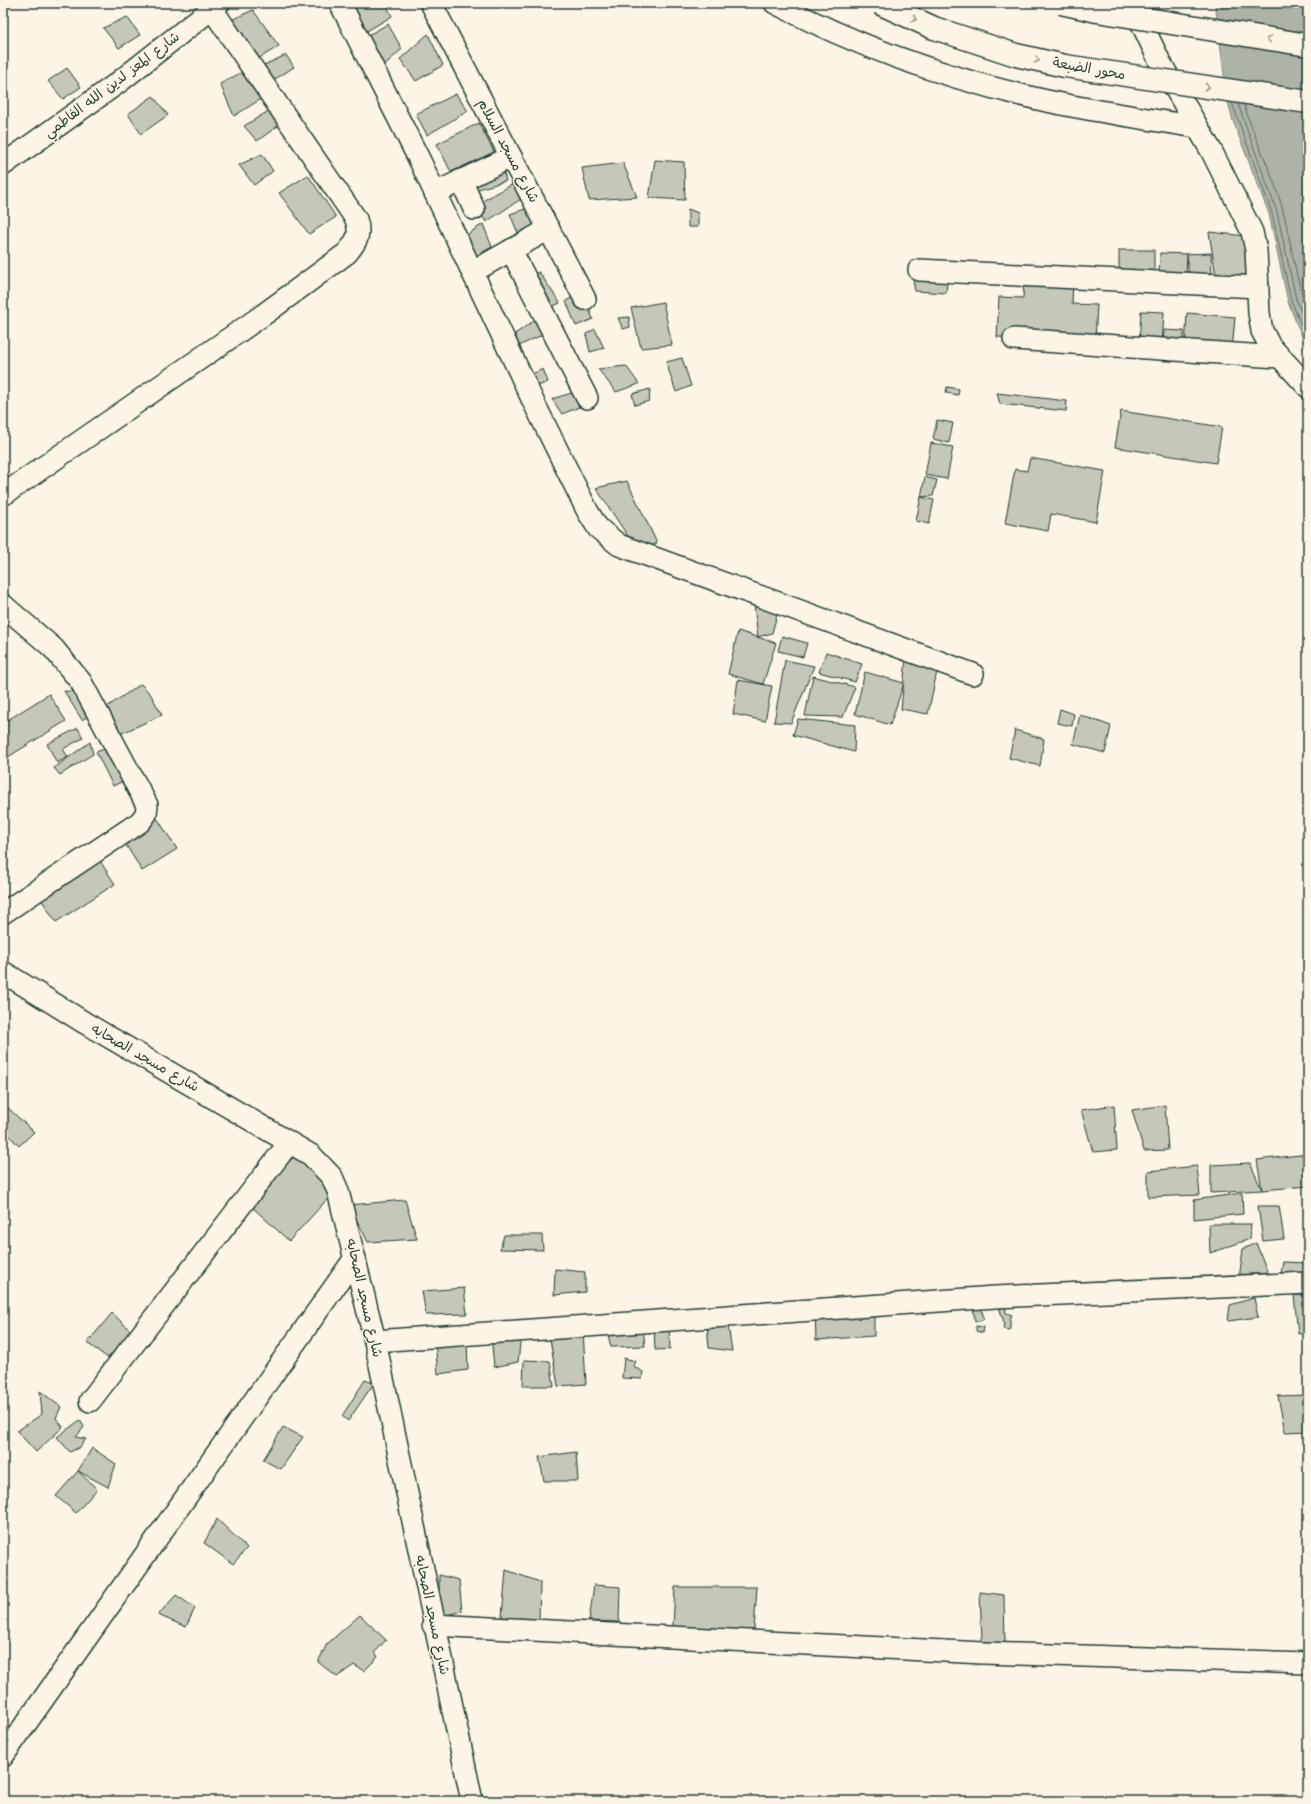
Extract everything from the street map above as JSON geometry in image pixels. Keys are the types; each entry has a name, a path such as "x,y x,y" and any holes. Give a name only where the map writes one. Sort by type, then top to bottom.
{"highway":[{"name":"محور الضبعة","path":"879,3 934,28 1016,55 1058,65 1308,102"},
{"path":"1061,3 1097,11 1308,45"}],"street":[{"path":"340,3 435,193 588,512 598,528 608,538 619,545 973,674"},
{"name":"شارع مسجد السلام","path":"431,3 585,299"},
{"path":"774,3 816,25 891,56 966,81 1040,100 1197,127"},
{"path":"1132,3 1160,62 1212,152 1252,232 1256,250 1258,313 1262,331 1270,346 1308,387"},
{"path":"3,495 263,315 347,253 356,242 359,229 356,219 216,6"},
{"name":"شارع المعز لدين الله الفاطمي","path":"3,165 119,82 216,6"},
{"path":"435,193 512,157"},
{"path":"461,180 474,209"},
{"path":"472,272 549,229"},
{"path":"511,250 587,398"},
{"path":"919,270 1258,287"},
{"path":"1014,339 1280,357"},
{"path":"3,605 53,648 80,682 147,805 146,814 140,822 3,913"},
{"name":"شارع مسجد الصحابه","path":"3,972 85,1023 310,1155 332,1177 338,1191 375,1341 433,1625 472,1801"},
{"path":"90,1401 289,1143"},
{"path":"3,1756 355,1258"},
{"path":"375,1341 994,1298 1308,1283"},
{"path":"433,1625 983,1653 1308,1663"}],"water":[{"path":"1215,3 1308,3 1308,352 1288,302 1269,214 1233,121 1227,98"}],"building":[{"path":"360,3 385,3 392,16 359,36 347,12"},
{"path":"253,10 279,46 250,64 227,22"},
{"path":"127,17 140,35 119,48 103,28"},
{"path":"388,24 402,49 379,70 361,39"},
{"path":"428,34 443,65 416,81 400,59"},
{"path":"286,55 294,67 269,83 260,67"},
{"path":"67,68 81,87 63,99 48,81"},
{"path":"246,70 261,99 234,116 220,84"},
{"path":"456,94 468,111 427,135 416,114"},
{"path":"153,96 168,115 141,134 128,114"},
{"path":"272,109 282,123 257,141 244,126"},
{"path":"479,123 494,152 451,172 437,144"},
{"path":"262,154 273,171 254,185 239,165"},
{"path":"655,160 684,162 685,200 649,198"},
{"path":"623,163 637,197 589,200 582,168"},
{"path":"502,167 506,181 478,189 470,176"},
{"path":"308,175 336,217 309,234 279,193"},
{"path":"515,183 524,197 486,222 475,205"},
{"path":"528,208 540,226 518,233 510,214"},
{"path":"688,209 698,213 698,227 688,227"},
{"path":"483,224 492,247 476,256 465,236"},
{"path":"1209,232 1246,236 1253,277 1217,283"},
{"path":"1119,250 1154,250 1154,274 1119,274"},
{"path":"1160,253 1187,254 1186,277 1159,275"},
{"path":"1211,253 1212,278 1189,279 1187,254"},
{"path":"911,270 948,273 946,293 915,291"},
{"path":"539,272 560,303 542,311 528,277"},
{"path":"1024,279 1073,281 1072,304 1097,305 1095,341 997,337 999,297 1023,298"},
{"path":"582,292 593,319 576,326 566,301"},
{"path":"663,302 672,345 641,348 631,308"},
{"path":"1141,311 1164,312 1162,346 1139,345"},
{"path":"1187,313 1235,317 1232,351 1185,347"},
{"path":"539,317 546,333 519,346 515,334"},
{"path":"629,317 630,327 623,329 618,318"},
{"path":"595,329 604,348 590,352 586,334"},
{"path":"1164,330 1184,331 1183,347 1163,346"},
{"path":"682,358 691,386 676,392 666,362"},
{"path":"626,366 639,384 616,392 598,369"},
{"path":"543,369 548,382 538,386 532,374"},
{"path":"947,387 959,389 958,395 946,393"},
{"path":"650,389 649,401 635,405 632,394"},
{"path":"575,392 584,405 562,414 552,399"},
{"path":"997,393 1067,401 1066,411 1000,404"},
{"path":"1121,411 1222,427 1216,463 1115,447"},
{"path":"937,420 953,423 949,443 933,439"},
{"path":"931,443 953,447 947,479 925,475"},
{"path":"1030,458 1105,471 1096,522 1051,514 1048,531 1005,523 1015,469 1027,471"},
{"path":"925,477 937,480 933,496 921,497"},
{"path":"627,481 657,543 639,553 596,488"},
{"path":"921,497 934,500 929,524 916,521"},
{"path":"754,605 778,611 772,633 758,637"},
{"path":"738,631 776,643 763,684 728,674"},
{"path":"782,636 807,643 803,657 778,651"},
{"path":"826,652 862,664 855,682 819,672"},
{"path":"906,658 939,662 928,714 901,709"},
{"path":"785,660 814,666 791,723 774,722"},
{"path":"865,672 904,683 890,725 855,714"},
{"path":"813,676 855,687 843,717 805,716"},
{"path":"738,680 772,686 765,721 733,714"},
{"path":"141,684 151,695 162,715 120,734 101,711"},
{"path":"64,691 82,692 94,712 82,720"},
{"path":"49,694 66,721 8,757 3,750 3,723"},
{"path":"1060,709 1074,714 1072,726 1057,723"},
{"path":"1080,715 1111,726 1105,753 1073,744"},
{"path":"798,719 855,725 854,752 793,735"},
{"path":"78,728 83,738 63,749 68,757 57,763 47,744"},
{"path":"1015,730 1044,739 1040,766 1009,758"},
{"path":"90,742 93,754 60,775 54,768"},
{"path":"110,747 127,779 113,786 96,752"},
{"path":"157,818 177,849 142,871 123,840"},
{"path":"98,858 115,884 56,922 39,896"},
{"path":"1114,1105 1117,1150 1093,1152 1081,1110"},
{"path":"1165,1105 1168,1150 1144,1151 1132,1110"},
{"path":"6,1106 34,1132 19,1146 3,1129 3,1109"},
{"path":"298,1152 333,1193 289,1241 250,1205"},
{"path":"1308,1154 1308,1186 1262,1190 1257,1160"},
{"path":"1250,1163 1262,1190 1211,1193 1211,1165"},
{"path":"1197,1166 1200,1195 1148,1197 1148,1171"},
{"path":"1242,1193 1243,1214 1194,1219 1194,1200"},
{"path":"405,1200 417,1239 368,1242 349,1205"},
{"path":"1258,1206 1279,1206 1284,1239 1263,1241"},
{"path":"1209,1224 1251,1224 1250,1239 1210,1253"},
{"path":"504,1235 542,1235 543,1250 500,1249"},
{"path":"1256,1243 1269,1276 1239,1279 1243,1249"},
{"path":"1283,1262 1308,1263 1308,1282 1280,1280"},
{"path":"555,1269 585,1272 585,1292 554,1295"},
{"path":"464,1288 467,1314 426,1315 422,1291"},
{"path":"1294,1295 1308,1295 1308,1333 1298,1334"},
{"path":"1254,1298 1258,1317 1228,1321 1230,1305"},
{"path":"998,1304 1005,1305 1006,1313 1012,1315 1010,1319 1010,1330 1003,1329 1004,1322"},
{"path":"973,1307 981,1307 984,1319 975,1321"},
{"path":"874,1309 874,1336 816,1340 815,1313"},
{"path":"112,1313 131,1331 108,1358 87,1343"},
{"path":"707,1323 728,1325 732,1351 709,1348"},
{"path":"669,1324 670,1349 655,1350 654,1327"},
{"path":"976,1326 984,1327 983,1333 976,1331"},
{"path":"606,1327 643,1328 645,1346 611,1347"},
{"path":"583,1330 586,1384 558,1386 549,1333"},
{"path":"521,1334 518,1362 494,1367 491,1336"},
{"path":"467,1339 468,1370 438,1374 435,1341"},
{"path":"624,1358 635,1361 633,1366 643,1372 642,1379 622,1378"},
{"path":"524,1360 550,1361 554,1386 523,1386"},
{"path":"365,1380 374,1383 348,1421 342,1416"},
{"path":"40,1391 61,1407 56,1418 63,1427 36,1452 17,1431 42,1414"},
{"path":"1308,1395 1308,1431 1285,1432 1278,1396"},
{"path":"80,1420 84,1427 76,1437 86,1439 80,1447 70,1452 57,1437"},
{"path":"283,1427 303,1437 281,1469 263,1460"},
{"path":"92,1448 116,1464 108,1487 78,1471"},
{"path":"576,1452 578,1481 544,1481 539,1457"},
{"path":"78,1471 97,1489 76,1513 56,1496"},
{"path":"217,1519 247,1548 233,1564 204,1543"},
{"path":"506,1570 540,1582 539,1621 502,1617"},
{"path":"439,1575 459,1580 462,1611 439,1617"},
{"path":"594,1585 620,1587 619,1622 589,1621"},
{"path":"675,1587 757,1587 754,1630 673,1627"},
{"path":"980,1592 1004,1595 1005,1643 982,1642"},
{"path":"176,1595 195,1608 186,1627 158,1615"},
{"path":"360,1615 386,1640 375,1652 378,1657 364,1671 354,1665 337,1677 318,1662 327,1644"}]}
